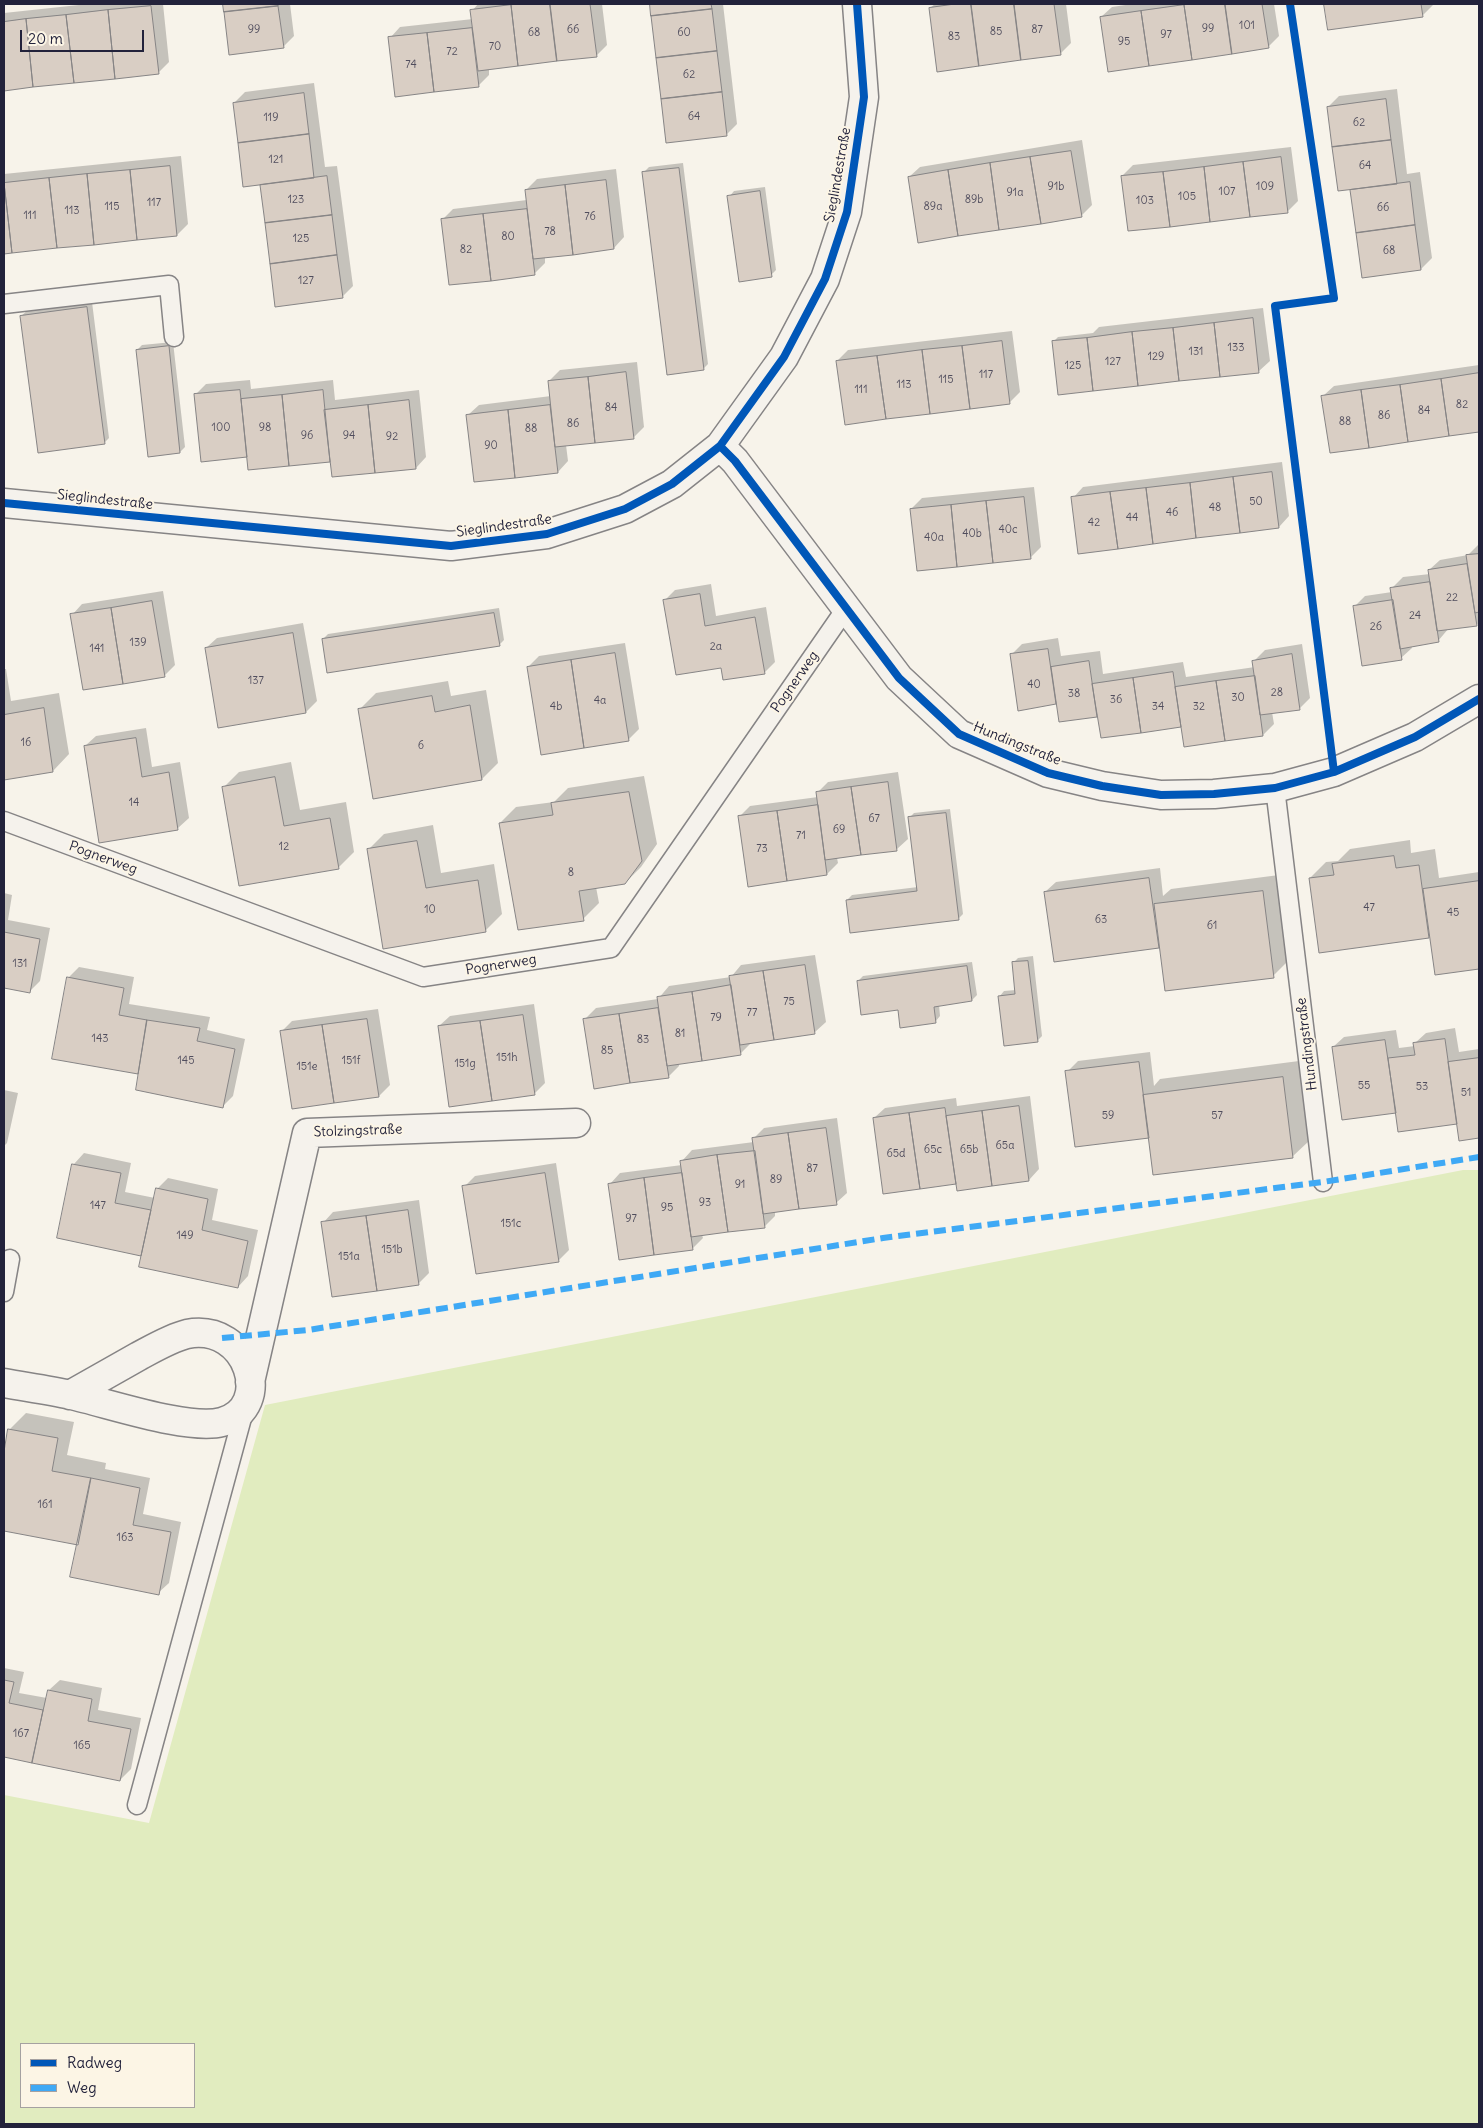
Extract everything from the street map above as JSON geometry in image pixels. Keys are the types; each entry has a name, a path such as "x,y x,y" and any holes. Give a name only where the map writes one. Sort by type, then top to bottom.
{"street":[{"name":"Sieglindestraße","path":"4,502 451,546 547,534 625,509 672,484 720,446 784,357 825,279 847,212 864,97 857,4"},
{"name":"Hundingstraße","path":"720,446 735,461 899,678 960,734 1048,773 1102,786 1160,795 1214,794 1275,788 1334,772 1415,737 1479,699"},
{"name":"Stolzingstraße","path":"248,1394 307,1133 576,1123"},
{"path":"4,1383 70,1395 194,1424 222,1422 233,1418 248,1394 246,1360 232,1344 210,1334 187,1334 153,1348 70,1395"}],"lane":[{"path":"4,304 169,285 174,337"},
{"name":"Pognerweg","path":"4,821 423,978 611,948 847,607"},
{"name":"Hundingstraße","path":"1275,788 1323,1182"},
{"path":"4,1292 10,1259"},
{"path":"137,1805 248,1394"}],"green space":[{"path":"1463,1170 1479,1170 1479,2124 4,2124 4,1795 149,1823 265,1405"}],"building":[{"path":"223,4 278,4 278,6 224,12"},
{"path":"550,4 557,61 518,66 511,5"},
{"path":"550,4 590,4 597,57 557,61"},
{"path":"650,4 711,4 712,9 651,16"},
{"path":"955,4 971,4 979,66 937,72 929,8"},
{"path":"971,4 1014,4 1021,60 979,66"},
{"path":"1014,4 1054,4 1061,55 1021,60"},
{"path":"1225,4 1232,54 1192,60 1184,5"},
{"path":"1225,4 1262,4 1269,48 1232,54"},
{"path":"1324,4 1421,4 1423,17 1328,30"},
{"path":"511,5 518,66 478,71 470,10"},
{"path":"1184,5 1192,60 1149,66 1141,11"},
{"path":"151,6 159,74 115,79 108,10"},
{"path":"278,6 284,48 229,55 224,12"},
{"path":"712,9 717,51 656,58 651,16"},
{"path":"108,10 115,79 74,83 66,15"},
{"path":"1141,11 1149,66 1108,72 1100,17"},
{"path":"66,15 74,83 33,87 26,19"},
{"path":"26,19 33,87 4,91 4,22"},
{"path":"472,28 479,87 434,92 427,33"},
{"path":"427,33 434,92 395,97 388,37"},
{"path":"717,51 722,92 661,99 656,58"},
{"path":"722,92 727,136 666,143 661,99"},
{"path":"304,93 309,134 238,143 233,103"},
{"path":"1386,99 1391,140 1332,147 1327,107"},
{"path":"309,134 314,178 243,187 238,143"},
{"path":"1391,140 1397,184 1338,191 1332,147"},
{"path":"1071,151 1082,217 1041,224 1030,157"},
{"path":"1030,157 1041,224 999,230 990,163"},
{"path":"1281,157 1288,213 1250,217 1243,162"},
{"path":"1243,162 1250,217 1210,222 1204,167"},
{"path":"990,163 999,230 958,236 948,170"},
{"path":"170,166 177,236 137,240 130,170"},
{"path":"1204,167 1210,222 1170,227 1163,172"},
{"path":"679,168 704,370 667,375 642,172"},
{"path":"130,170 137,240 94,245 87,174"},
{"path":"948,170 958,236 918,243 908,177"},
{"path":"1163,172 1170,227 1128,231 1121,176"},
{"path":"87,174 94,245 57,248 49,178"},
{"path":"327,176 332,215 265,223 260,185"},
{"path":"49,178 57,248 12,253 4,183"},
{"path":"606,180 614,249 573,255 565,185"},
{"path":"1410,182 1415,225 1356,233 1350,190"},
{"path":"4,183 12,253 4,254"},
{"path":"565,185 573,255 533,259 525,190"},
{"path":"760,191 772,277 739,282 727,196"},
{"path":"527,209 535,275 491,281 483,214"},
{"path":"483,214 491,281 449,285 441,219"},
{"path":"332,215 337,255 270,264 265,223"},
{"path":"1415,225 1421,270 1362,278 1356,233"},
{"path":"337,255 343,298 275,307 270,264"},
{"path":"87,307 105,444 38,453 20,316"},
{"path":"1253,318 1259,373 1220,377 1214,323"},
{"path":"1214,323 1220,377 1179,381 1173,328"},
{"path":"1173,328 1179,381 1138,386 1132,332"},
{"path":"1132,332 1138,386 1093,391 1087,338"},
{"path":"1087,338 1093,391 1058,395 1052,341"},
{"path":"1002,341 1010,404 970,409 962,346"},
{"path":"169,346 180,453 148,457 136,350"},
{"path":"962,346 970,409 930,414 922,350"},
{"path":"922,350 930,414 886,419 877,356"},
{"path":"877,356 886,419 845,425 836,361"},
{"path":"626,372 634,439 595,443 588,377"},
{"path":"1479,373 1479,432 1449,436 1441,379"},
{"path":"588,377 595,443 555,447 548,381"},
{"path":"1441,379 1449,436 1408,442 1400,385"},
{"path":"1400,385 1408,442 1369,448 1361,390"},
{"path":"240,390 247,457 201,462 194,394"},
{"path":"323,390 330,462 289,466 282,395"},
{"path":"1361,390 1369,448 1330,453 1321,396"},
{"path":"282,395 289,466 248,470 241,399"},
{"path":"409,400 416,469 375,473 368,405"},
{"path":"368,405 375,473 332,477 324,410"},
{"path":"550,405 558,473 515,478 508,410"},
{"path":"508,410 515,478 474,482 466,415"},
{"path":"1272,472 1279,528 1240,533 1233,477"},
{"path":"1233,477 1240,533 1196,538 1190,483"},
{"path":"1190,483 1196,538 1153,544 1146,488"},
{"path":"1146,488 1153,544 1118,549 1110,492"},
{"path":"1110,492 1118,549 1078,554 1071,497"},
{"path":"1024,497 1031,559 993,563 986,501"},
{"path":"986,501 993,563 957,567 951,505"},
{"path":"951,505 957,567 917,571 910,509"},
{"path":"1479,554 1479,612 1475,613 1466,555"},
{"path":"1467,564 1477,626 1437,631 1428,570"},
{"path":"1430,582 1439,642 1400,649 1390,588"},
{"path":"700,594 705,626 755,617 765,674 723,680 721,668 676,675 663,600"},
{"path":"1393,600 1402,660 1362,666 1353,606"},
{"path":"152,601 165,677 123,684 111,608"},
{"path":"111,608 123,684 83,690 70,614"},
{"path":"494,613 500,646 327,673 322,639"},
{"path":"293,633 306,713 218,728 205,648"},
{"path":"1048,649 1056,704 1018,711 1010,654"},
{"path":"615,653 629,741 584,748 571,660"},
{"path":"1292,654 1300,710 1260,715 1252,661"},
{"path":"571,660 584,748 541,755 527,667"},
{"path":"1089,661 1097,717 1059,722 1051,667"},
{"path":"1173,672 1181,727 1141,733 1133,678"},
{"path":"1255,676 1263,736 1225,741 1216,681"},
{"path":"1133,678 1141,733 1101,738 1092,684"},
{"path":"1216,681 1225,741 1184,747 1175,687"},
{"path":"432,696 435,712 470,705 482,780 373,799 358,709"},
{"path":"44,708 53,772 4,780 4,715"},
{"path":"136,738 142,777 169,772 178,830 99,843 84,746"},
{"path":"275,777 284,826 330,818 339,869 239,886 222,787"},
{"path":"888,782 897,851 861,855 851,787"},
{"path":"851,787 861,855 825,860 816,792"},
{"path":"629,792 642,861 625,884 579,891 584,921 518,930 499,823 553,815 551,803"},
{"path":"818,805 827,875 787,881 777,811"},
{"path":"777,811 787,881 748,887 738,816"},
{"path":"946,813 959,920 850,933 846,900 917,891 908,817"},
{"path":"417,841 426,888 478,880 486,932 383,949 367,849"},
{"path":"1394,856 1396,868 1419,865 1429,938 1319,953 1309,878 1334,875 1332,864"},
{"path":"1149,878 1159,948 1054,962 1044,892"},
{"path":"1479,881 1479,969 1435,975 1423,889"},
{"path":"1263,891 1274,978 1165,991 1154,904"},
{"path":"4,932 40,939 30,993 4,988"},
{"path":"1028,961 1038,1042 1004,1046 998,996 1015,994 1012,962"},
{"path":"805,965 815,1034 774,1040 763,971"},
{"path":"967,966 972,1001 934,1007 936,1023 900,1028 898,1010 861,1015 857,981"},
{"path":"763,971 774,1040 740,1045 729,976"},
{"path":"67,977 124,988 119,1015 147,1020 138,1074 52,1059"},
{"path":"731,985 741,1055 702,1061 692,992"},
{"path":"692,992 702,1061 667,1066 657,997"},
{"path":"658,1008 669,1078 630,1083 619,1014"},
{"path":"619,1014 630,1083 594,1089 583,1019"},
{"path":"523,1015 535,1095 492,1101 480,1021"},
{"path":"367,1019 379,1097 334,1103 322,1025"},
{"path":"147,1020 200,1028 197,1041 235,1049 223,1108 136,1090"},
{"path":"480,1021 492,1101 449,1107 438,1026"},
{"path":"322,1025 334,1103 292,1109 280,1031"},
{"path":"1445,1039 1457,1124 1398,1132 1388,1058 1415,1055 1413,1043"},
{"path":"1385,1040 1396,1113 1342,1120 1332,1047"},
{"path":"1479,1058 1479,1138 1459,1141 1448,1062"},
{"path":"1139,1062 1149,1138 1075,1147 1065,1071"},
{"path":"1283,1077 1293,1158 1153,1175 1143,1095"},
{"path":"1019,1106 1029,1181 992,1186 982,1111"},
{"path":"945,1108 956,1184 920,1189 909,1113"},
{"path":"982,1111 992,1186 957,1191 946,1116"},
{"path":"909,1113 920,1189 883,1194 873,1118"},
{"path":"826,1128 837,1205 799,1209 788,1133"},
{"path":"788,1133 799,1209 763,1214 752,1138"},
{"path":"755,1151 765,1228 728,1232 717,1155"},
{"path":"717,1155 728,1232 691,1237 680,1161"},
{"path":"72,1164 121,1173 115,1203 151,1210 141,1256 57,1238"},
{"path":"545,1173 559,1262 476,1274 462,1186"},
{"path":"682,1173 693,1250 654,1255 644,1178"},
{"path":"644,1178 654,1255 619,1260 608,1184"},
{"path":"156,1188 208,1199 202,1230 248,1241 238,1288 139,1267"},
{"path":"408,1210 419,1285 377,1291 366,1216"},
{"path":"366,1216 377,1291 332,1297 321,1222"},
{"path":"8,1429 58,1438 52,1471 91,1478 78,1545 4,1531 4,1452"},
{"path":"91,1478 140,1488 133,1525 171,1532 159,1595 70,1577"},
{"path":"4,1680 14,1682 9,1703 43,1710 32,1763 4,1757"},
{"path":"48,1690 92,1699 88,1721 131,1729 120,1781 32,1763"}],"marked path":[{"path":"222,1338 308,1330 883,1238 1323,1182 1479,1157"}],"cycle path":[{"path":"4,503 451,546 547,534 625,509 672,484 720,446 784,357 825,279 847,212 864,97 857,4"},
{"path":"1290,4 1334,298 1275,306 1334,772"},
{"path":"720,446 735,461 899,678 959,734 1048,773 1102,786 1161,795 1214,794 1275,788 1334,772 1415,737 1479,699"}]}
